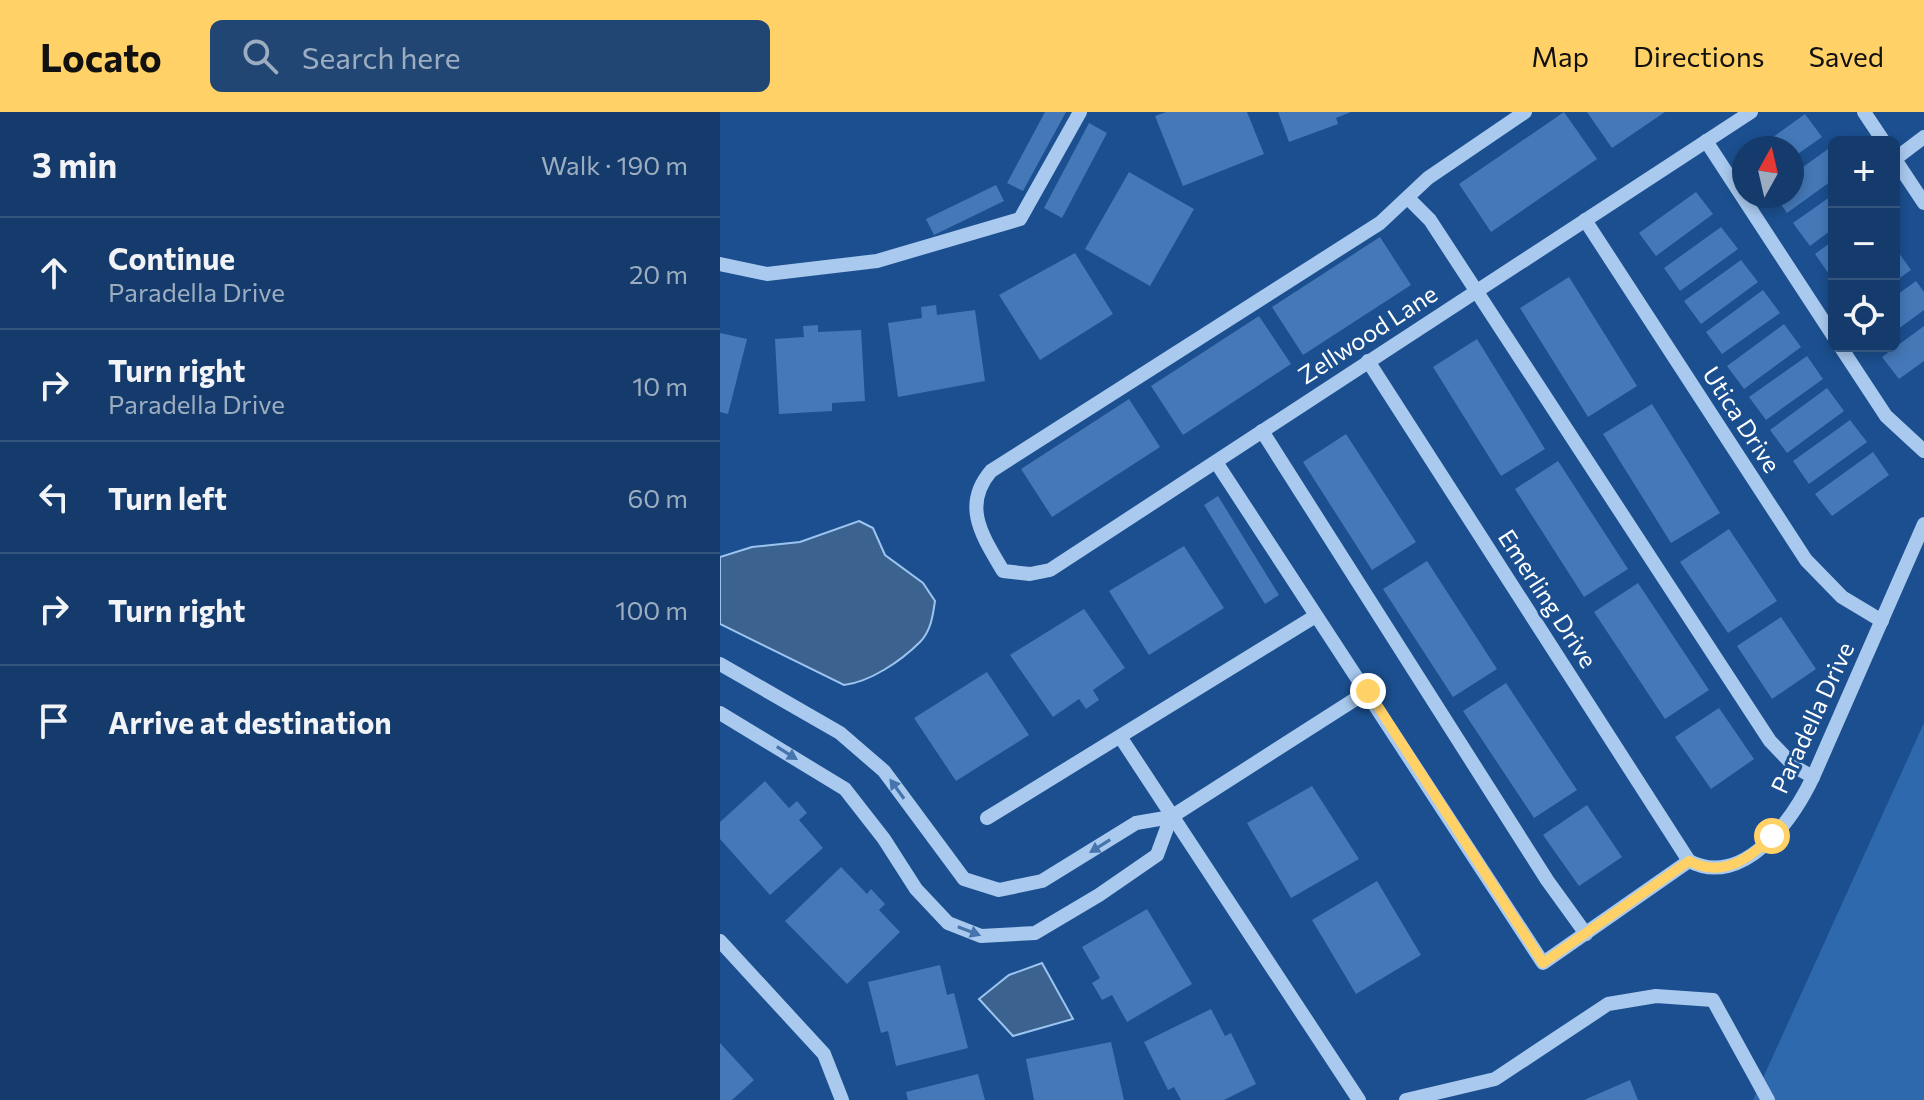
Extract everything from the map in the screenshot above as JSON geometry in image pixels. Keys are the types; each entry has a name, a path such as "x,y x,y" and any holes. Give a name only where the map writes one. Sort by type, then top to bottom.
{"street":[{"path":"720,264 767,274 877,261 1020,219 1080,112"},
{"path":"1525,112 1428,178 1408,198 1430,220 1770,741 1795,767 1813,777"},
{"name":"Zellwood Lane","path":"1408,198 1380,223 991,471 980,484 975,511 978,526 1003,571 1030,574 1050,570 1751,112"},
{"path":"1864,112 1880,136"},
{"path":"1900,154 1924,137"},
{"path":"1706,141 1828,328"},
{"path":"1900,166 1924,203"},
{"name":"Utica Drive","path":"1585,220 1806,560 1842,597 1882,621"},
{"path":"1844,352 1886,416 1924,451"},
{"name":"Emerling Drive","path":"1368,361 1689,861"},
{"path":"1262,431 1547,880 1586,934"},
{"path":"1216,462 1314,617 1368,691 1543,963 1689,861"},
{"name":"Paradella Drive","path":"1689,861 1709,868 1729,868 1757,850 1791,815 1813,777 1924,524"},
{"path":"987,818 1314,617"},
{"path":"720,664 840,733 873,762 964,879 999,890 1042,881 1136,823 1171,817 1368,691"},
{"path":"720,713 845,789 884,839 916,889 948,923 981,936 1035,933 1099,895 1157,855 1171,817"},
{"path":"1121,738 1359,1100"},
{"path":"720,941 824,1054 842,1100"},
{"path":"1406,1100 1495,1079 1608,1004 1656,996 1713,1000 1768,1100"}],"shaded area":[{"path":"859,521 873,528 885,555 923,583 935,601 927,633 904,656 885,670 844,685 720,624 720,557 752,547 800,542"},
{"path":"1924,723 1924,1100 1753,1100"},
{"path":"1042,963 1073,1019 1013,1036 979,999 1009,975"}],"building":[{"path":"1045,112 1066,112 1023,191 1007,183"},
{"path":"1166,112 1247,112 1264,154 1183,186 1155,116"},
{"path":"1278,112 1351,112 1336,118 1338,124 1289,142"},
{"path":"1564,112 1597,159 1491,232 1459,184"},
{"path":"1587,112 1665,112 1612,148"},
{"path":"1805,114 1822,137 1804,150 1804,136 1775,136"},
{"path":"1089,123 1107,133 1062,218 1044,208"},
{"path":"1828,149 1828,183 1804,201 1804,166"},
{"path":"1129,172 1194,209 1150,286 1085,249"},
{"path":"996,185 1004,201 934,235 926,219"},
{"path":"1696,192 1713,214 1656,256 1639,233"},
{"path":"1828,198 1828,232 1810,246 1793,223"},
{"path":"1721,227 1738,249 1680,291 1664,268"},
{"path":"1380,237 1411,285 1303,355 1272,307"},
{"path":"1828,244 1828,273 1815,254"},
{"path":"1075,253 1113,314 1040,360 999,295"},
{"path":"1900,254 1911,270 1900,278"},
{"path":"1741,260 1758,282 1701,324 1684,301"},
{"path":"1569,277 1637,386 1588,417 1520,308"},
{"path":"1916,281 1924,292 1924,310 1900,328 1900,293"},
{"path":"1763,290 1780,313 1722,354 1706,332"},
{"path":"936,305 937,315 975,310 985,381 898,397 888,323 922,318 921,307"},
{"path":"1259,316 1291,364 1183,435 1151,386"},
{"path":"1784,324 1801,347 1744,389 1727,366"},
{"path":"818,325 818,332 861,330 865,401 832,403 832,411 779,414 775,339 804,337 803,326"},
{"path":"1924,326 1924,361 1899,379 1882,357 1889,352 1900,352 1900,344"},
{"path":"720,333 747,339 728,414 720,412"},
{"path":"1477,339 1545,449 1501,476 1433,367"},
{"path":"1807,356 1823,379 1766,420 1749,397"},
{"path":"1827,388 1844,411 1787,453 1770,430"},
{"path":"1129,399 1160,447 1052,517 1021,469"},
{"path":"1652,404 1720,513 1671,543 1603,434"},
{"path":"1850,420 1867,442 1809,484 1793,461"},
{"path":"1346,434 1416,542 1372,570 1303,462"},
{"path":"1873,452 1889,475 1832,516 1815,494"},
{"path":"1558,461 1628,569 1584,597 1515,489"},
{"path":"1218,496 1279,595 1265,604 1204,505"},
{"path":"1729,529 1777,601 1728,633 1680,562"},
{"path":"1184,546 1224,608 1149,655 1109,591"},
{"path":"1427,561 1497,669 1453,697 1383,589"},
{"path":"1638,583 1709,690 1665,719 1594,612"},
{"path":"1084,609 1125,668 1093,690 1099,700 1086,709 1079,699 1053,717 1010,655"},
{"path":"1781,617 1816,669 1772,699 1737,646"},
{"path":"987,672 1029,735 956,781 914,718"},
{"path":"1506,683 1577,790 1534,818 1463,711"},
{"path":"1719,708 1754,759 1711,789 1675,737"},
{"path":"765,781 789,808 797,801 807,813 799,820 823,848 770,895 720,839 720,822"},
{"path":"1312,786 1359,859 1291,898 1247,823"},
{"path":"1587,805 1622,857 1579,886 1543,835"},
{"path":"841,867 867,894 871,889 885,904 879,910 900,932 847,984 785,921"},
{"path":"1377,881 1421,955 1356,994 1312,920"},
{"path":"1147,909 1192,984 1127,1022 1112,995 1102,1000 1092,983 1100,978 1082,947"},
{"path":"940,965 947,995 954,993 968,1048 896,1066 888,1031 881,1033 868,982"},
{"path":"1211,1009 1225,1036 1231,1033 1256,1084 1224,1100 1181,1100 1174,1087 1168,1090 1144,1042"},
{"path":"1111,1042 1124,1100 1034,1100 1026,1059"},
{"path":"720,1043 754,1080 732,1100 720,1100"},
{"path":"978,1074 985,1100 908,1100 906,1092"},
{"path":"1630,1080 1638,1100 1584,1100"}],"route":[{"path":"1368,691 1543,963 1689,861 1709,868 1729,868 1772,836"}]}
